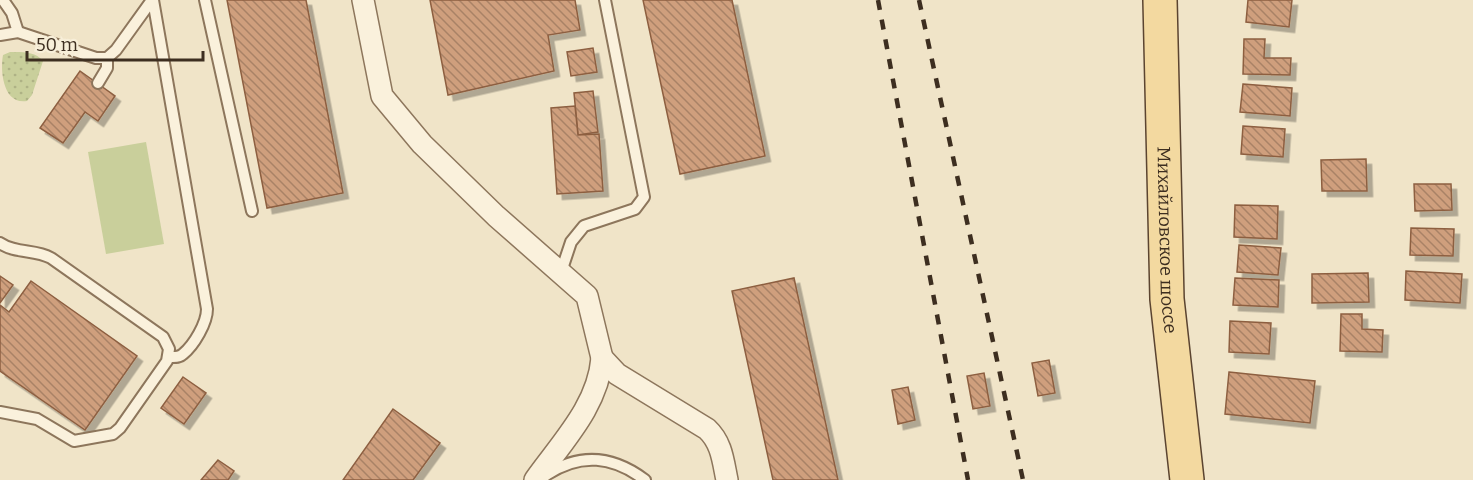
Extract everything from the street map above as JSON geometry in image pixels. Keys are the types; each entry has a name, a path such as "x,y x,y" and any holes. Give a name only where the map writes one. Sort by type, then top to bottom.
{"main road":[{"name":"Михайловское шоссе","path":"1160,0 1167,299 1187,480"}],"street":[{"path":"363,0 382,96 422,144 496,216 587,296 602,358 596,390 589,406 537,480"},
{"path":"602,358 617,374 707,429 719,444 727,480"}],"lane":[{"path":"3,0 12,13 18,32"},
{"path":"0,35 18,32 96,58 107,58 116,50 152,0"},
{"path":"152,0 207,309 204,326 184,353 178,357 169,357"},
{"path":"206,0 252,211"},
{"path":"561,272 571,242 584,226 635,209 644,197 606,0"},
{"path":"98,83 107,68 107,58"},
{"path":"0,243 14,251 44,254 51,258 163,337 170,349 169,357 120,428 113,434 74,441 37,419 0,412"},
{"path":"537,480 553,470 576,461 598,459 615,462 645,480"}],"green space":[{"path":"10,52 32,54 43,61 32,95 27,101 13,98 5,86 2,70 3,55"},
{"path":"146,142 164,244 106,254 88,152"}],"building":[{"path":"227,0 306,0 343,193 267,208"},
{"path":"430,0 575,0 580,30 548,35 554,71 448,95"},
{"path":"643,0 732,0 765,156 680,174"},
{"path":"1248,0 1292,0 1289,27 1246,22"},
{"path":"1244,39 1265,39 1264,58 1291,58 1290,75 1243,74"},
{"path":"593,48 597,72 571,76 567,52"},
{"path":"80,71 115,96 98,121 85,112 63,143 40,128"},
{"path":"1243,84 1292,88 1290,116 1240,112"},
{"path":"593,91 598,132 578,135 574,93"},
{"path":"575,106 578,135 599,134 603,191 557,194 551,108"},
{"path":"1243,126 1285,129 1283,157 1241,154"},
{"path":"1366,159 1367,191 1322,191 1321,160"},
{"path":"1414,184 1451,184 1452,210 1415,211"},
{"path":"1235,205 1278,206 1277,239 1234,237"},
{"path":"1411,228 1454,229 1453,256 1410,255"},
{"path":"1239,245 1281,248 1278,275 1237,272"},
{"path":"1406,271 1462,274 1460,303 1405,300"},
{"path":"1368,273 1369,302 1312,303 1312,274"},
{"path":"0,276 13,285 0,303"},
{"path":"794,278 838,480 773,480 732,291"},
{"path":"1235,278 1279,280 1278,307 1233,305"},
{"path":"31,281 137,356 85,430 0,371 0,305 9,312"},
{"path":"1341,314 1362,314 1362,329 1383,330 1382,352 1340,351"},
{"path":"1230,321 1271,323 1269,354 1229,352"},
{"path":"1049,360 1055,393 1038,396 1032,363"},
{"path":"1229,372 1315,381 1310,423 1225,414"},
{"path":"984,373 990,406 973,409 967,376"},
{"path":"183,377 206,393 184,424 161,408"},
{"path":"908,387 915,420 898,424 892,390"},
{"path":"393,409 440,443 413,480 343,480"},
{"path":"218,460 234,471 228,480 201,480"}],"railway":[{"path":"878,0 968,480"},
{"path":"919,0 1023,480"}]}
